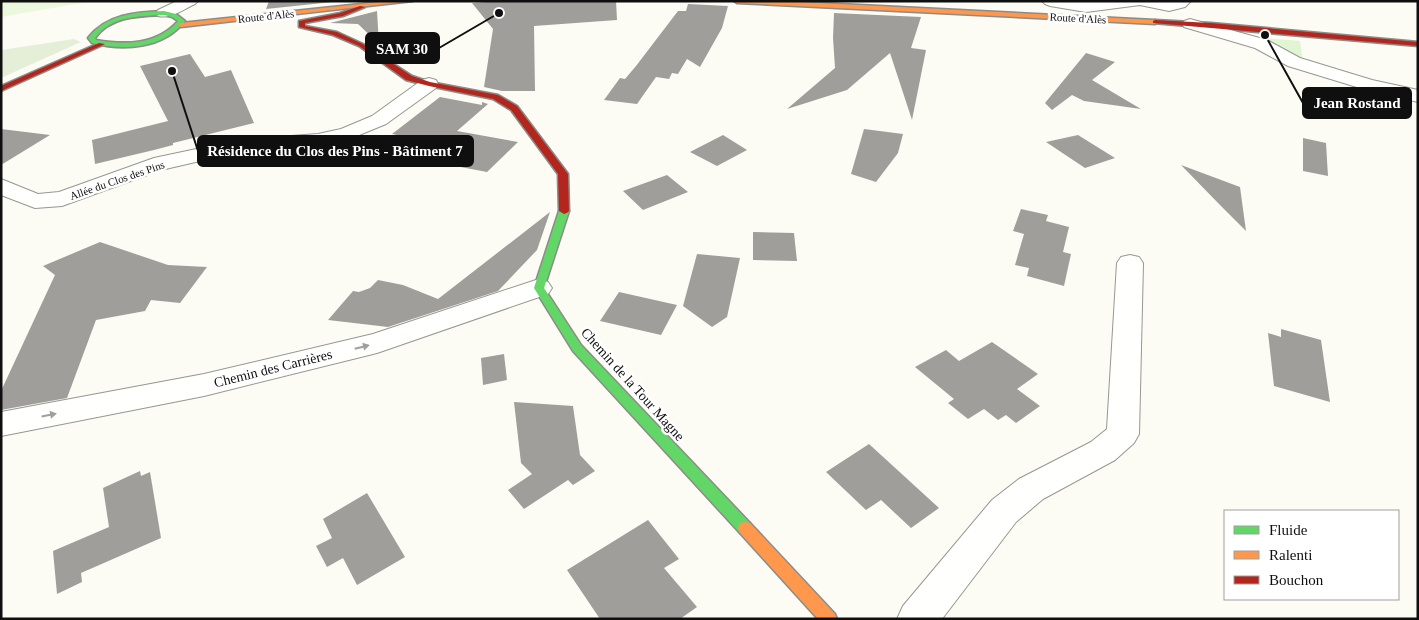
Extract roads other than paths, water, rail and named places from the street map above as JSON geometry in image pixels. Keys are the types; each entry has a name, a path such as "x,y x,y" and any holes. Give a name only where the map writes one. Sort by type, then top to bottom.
{"main road":[{"name":"Route d'Alès","path":"181,26 410,1"},
{"name":"Route d'Alès","path":"737,1 1190,24 1294,31 1418,44"},
{"path":"362,7 341,15 301,22 302,26 335,33 353,41 381,57 409,78 429,84 495,97 514,108 564,174 564,213 539,288"},
{"path":"164,13 180,17 182,21 181,26 166,35 139,43 124,45 100,44 94,42 91,38 92,33 106,24 132,16 164,13"},
{"path":"1,89 100,44"},
{"name":"Chemin de la Tour Magne","path":"539,288 577,348 829,619"}],"street":[{"path":"164,13 190,1"},
{"path":"1050,1 1086,7 1138,1"},
{"path":"1142,1 1170,6 1180,4 1183,1"},
{"path":"1190,24 1261,44 1294,62 1366,84 1418,96"},
{"name":"Allée du Clos des Pins","path":"1,186 35,201 62,199 154,165 239,146 318,140 347,134 379,120 429,84"},
{"path":"918,619 1004,511 1031,489 1103,452 1123,434 1130,263"},
{"name":"Chemin des Carrières","path":"1,424 204,385 377,343 539,288"}],"place":[{"name":"SAM 30","path":"499,13"},
{"name":"Jean Rostand","path":"1265,35"},
{"name":"Résidence du Clos des Pins - Bâtiment 7","path":"172,71"}]}
